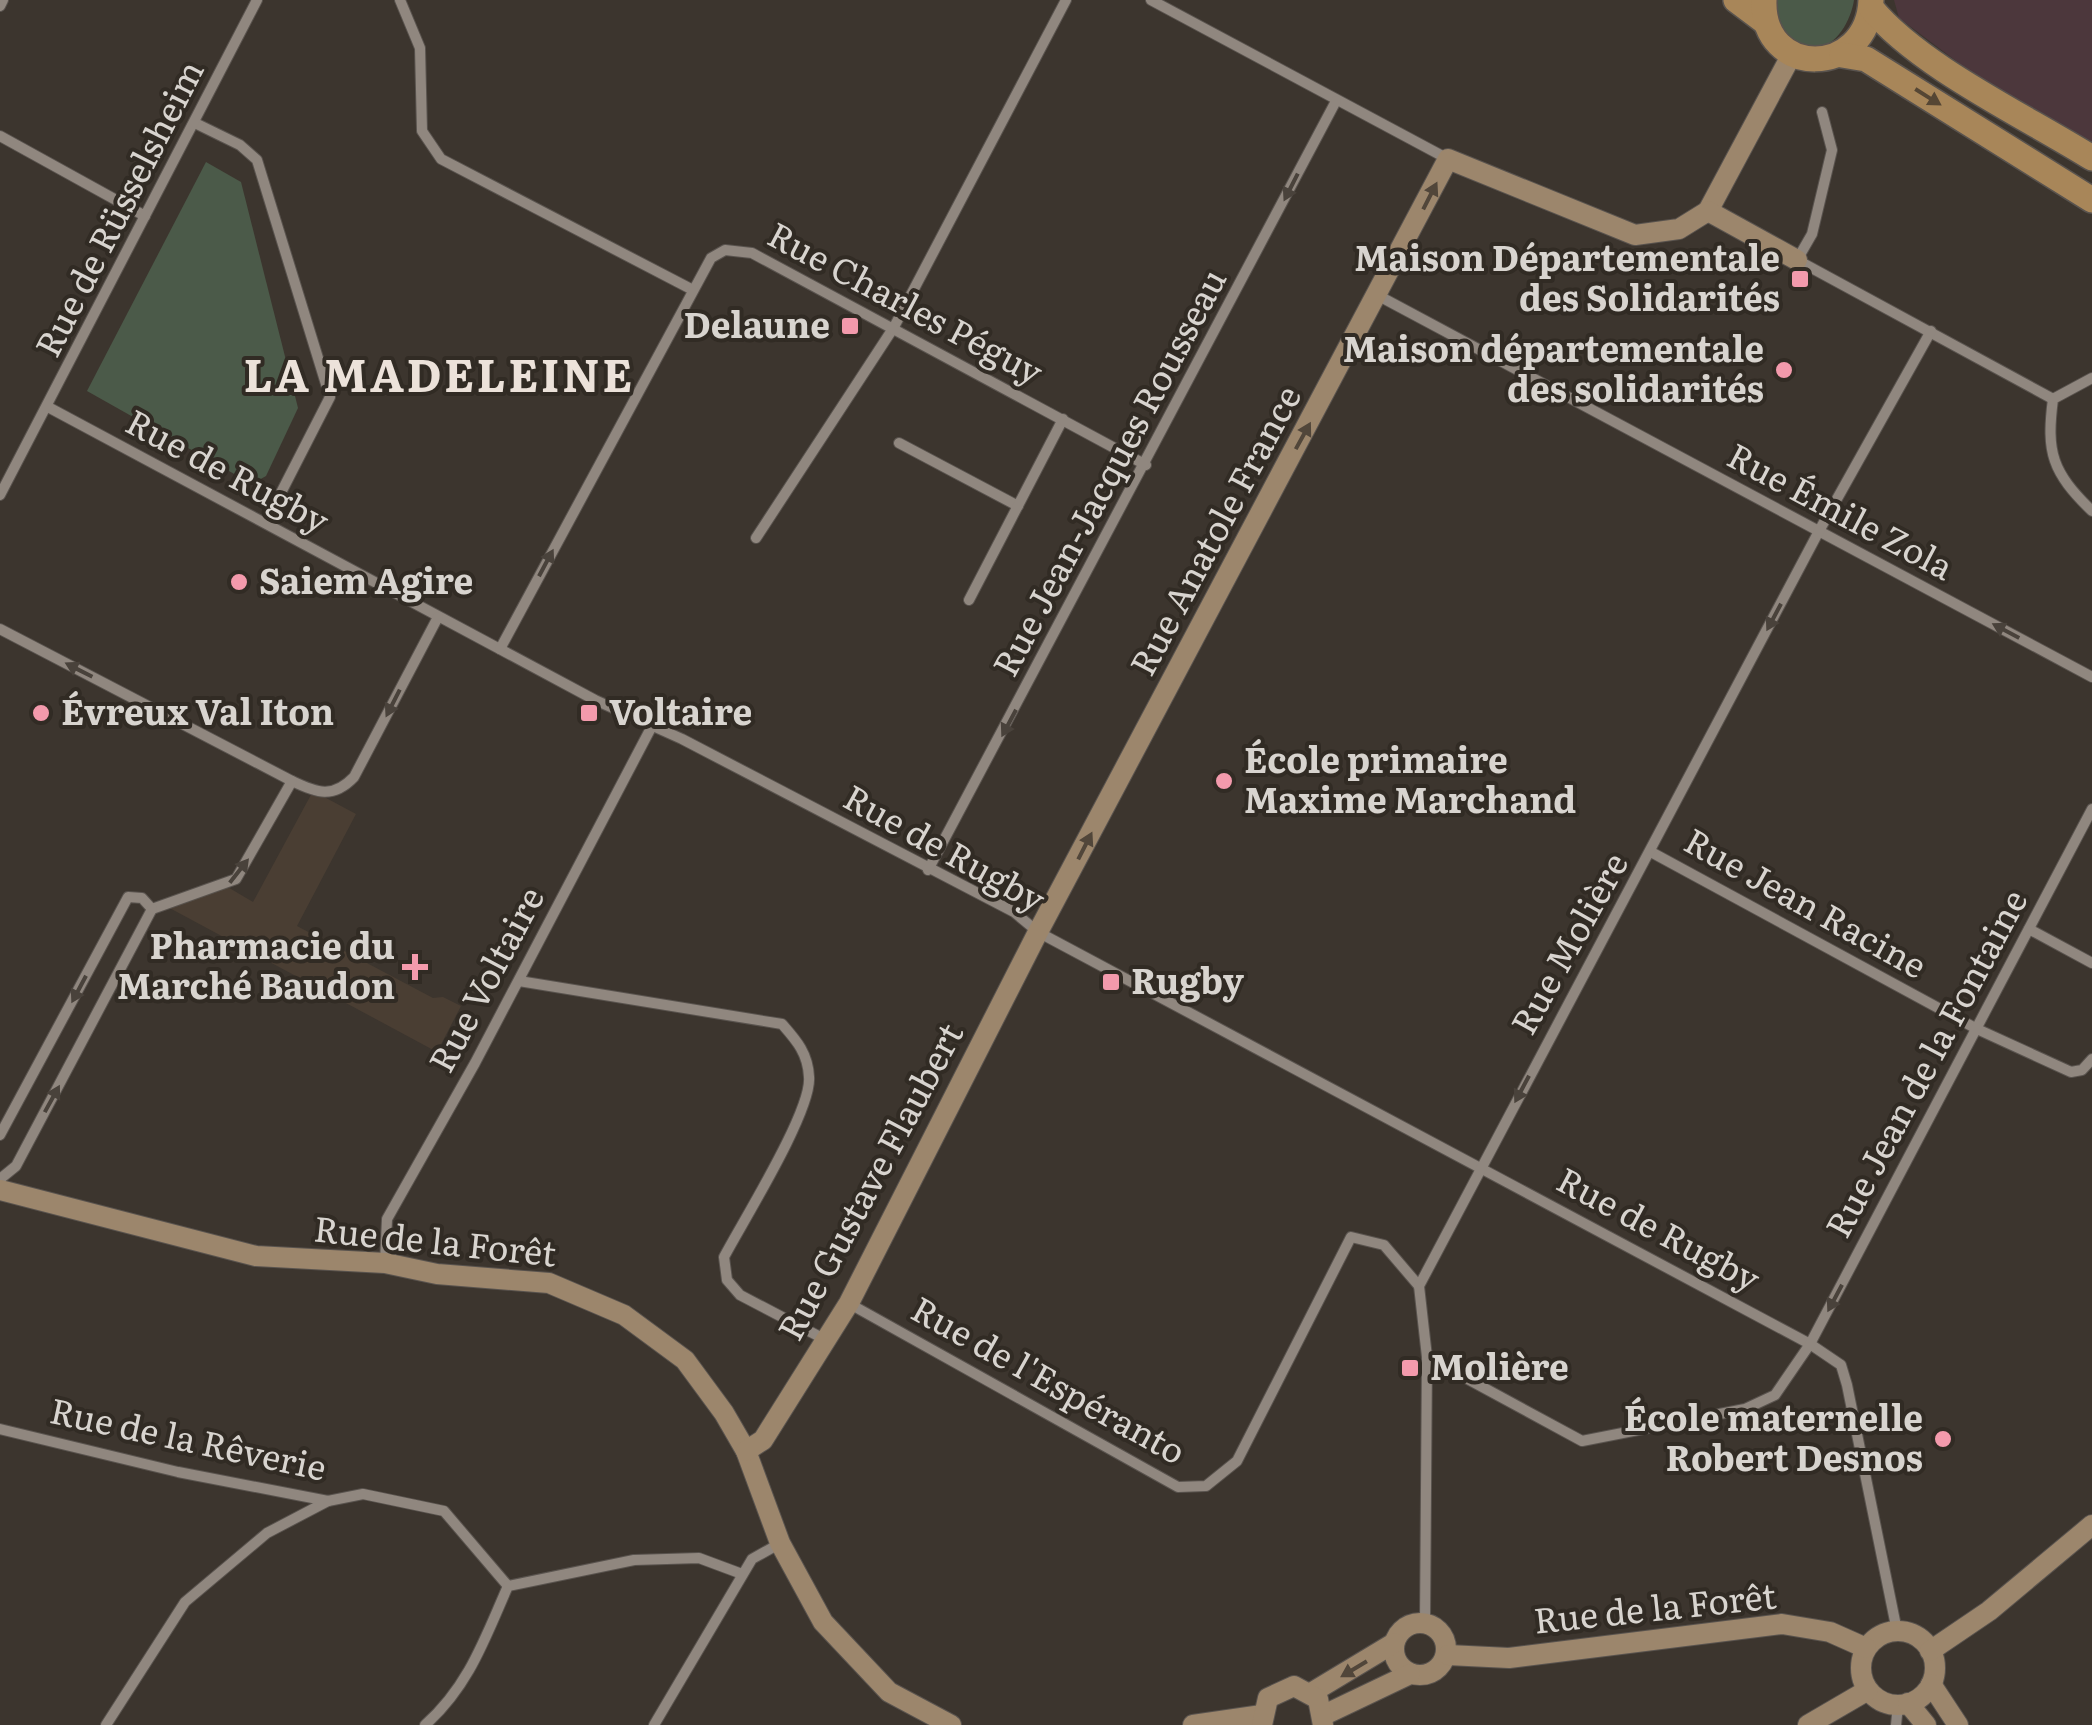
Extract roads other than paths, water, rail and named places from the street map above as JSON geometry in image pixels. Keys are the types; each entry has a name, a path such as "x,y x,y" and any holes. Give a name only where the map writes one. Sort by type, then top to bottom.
{"main road":[{"path":"1736,0 1764,10 1773,39 1792,54 1824,60 1842,55 1866,58 2092,200"},
{"path":"1842,55 1857,39 1871,4"},
{"path":"1871,4 1888,29 1917,51 2092,158"}],"street":[{"name":"Rue de Rüsselsheim","path":"0,495 197,124 257,0"},
{"path":"400,0 420,48 422,131 441,159 693,290"},
{"path":"756,538 894,327 1066,0"},
{"path":"1151,0 1448,159 1636,235 1679,229 1708,211 1792,54"},
{"name":"Rue Jean-Jacques Rousseau","path":"928,870 1336,101"},
{"path":"1797,260 1812,234 1832,150 1822,112"},
{"path":"197,124 240,145 256,160 330,397 266,522"},
{"path":"0,136 145,216"},
{"name":"Rue Anatole France","path":"1038,932 1379,296 1448,159"},
{"path":"1708,211 2053,399"},
{"name":"Rue Charles Péguy","path":"500,649 711,258 740,249 894,327 1146,464"},
{"name":"Rue Émile Zola","path":"1379,296 2092,678"},
{"name":"Rue Molière","path":"1419,1286 1819,531 1930,331"},
{"path":"2053,399 2092,378"},
{"path":"2053,399 2047,443 2055,465 2092,511"},
{"name":"Rue de Rugby","path":"48,408 438,617 1014,912 1038,932 1810,1344 1841,1365 1847,1384 1897,1631"},
{"path":"969,600 1063,419"},
{"path":"899,443 1018,506"},
{"path":"0,629 292,781 329,794 341,791 354,778 438,617"},
{"name":"Rue Voltaire","path":"385,1262 387,1218 519,981 652,726"},
{"path":"0,1180 16,1166 152,909 236,879 292,781"},
{"name":"Rue Jean de la Fontaine","path":"1427,1358 1582,1441 1745,1409 1775,1395 1810,1344 2092,809"},
{"name":"Rue Jean Racine","path":"1651,852 1977,1030 2072,1072 2082,1070 2092,1060"},
{"path":"0,1134 128,898 142,898 152,909"},
{"path":"2029,929 2092,962"},
{"name":"Rue Gustave Flaubert","path":"746,1451 763,1440 849,1303 1038,932"},
{"path":"519,981 782,1024 804,1048 810,1080 802,1110 724,1257 727,1280 740,1295 827,1340"},
{"name":"Rue de la Forêt","path":"0,1190 256,1256 385,1262 437,1274 549,1283 624,1315 685,1360 724,1412 746,1451 780,1543 822,1622 889,1692 951,1725"},
{"name":"Rue de l'Espéranto","path":"849,1303 1178,1487 1206,1486 1237,1461 1350,1236 1384,1245 1419,1286"},
{"path":"1419,1286 1427,1358 1425,1624"},
{"name":"Rue de la Rêverie","path":"0,1429 178,1472 328,1501 363,1494 444,1511 508,1586"},
{"path":"106,1725 185,1602 267,1533 328,1501"},
{"path":"1930,1650 1989,1610 2092,1525"},
{"path":"654,1725 752,1559 780,1543"},
{"path":"426,1725 444,1709 478,1660 508,1586 634,1560 699,1558 742,1574"},
{"path":"1192,1725 1262,1720 1276,1691 1294,1686 1312,1692 1394,1643 1409,1625 1425,1624 1440,1632 1448,1655"},
{"name":"Rue de la Forêt","path":"1323,1720 1410,1674 1428,1674 1441,1666 1448,1655 1508,1658 1782,1624 1830,1632 1866,1648"},
{"path":"1901,1711 1930,1684 1934,1667 1930,1650 1916,1636 1897,1631 1874,1639 1866,1648 1861,1669 1868,1690 1882,1701 1926,1725"},
{"path":"1394,1643 1399,1665 1410,1674"},
{"path":"1930,1684 1958,1725"},
{"path":"1808,1725 1868,1690"},
{"path":"1312,1692 1323,1720"}],"place":[{"name":"Maison Départementale des Solidarités","path":"1800,279"},
{"name":"Delaune","path":"850,326"},
{"name":"Maison départementale des solidarités","path":"1784,370"},
{"name":"Saiem Agire","path":"239,582"},
{"name":"Évreux Val Iton","path":"41,713"},
{"name":"Voltaire","path":"589,713"},
{"name":"École primaire Maxime Marchand","path":"1224,781"},
{"name":"Pharmacie du Marché Baudon","path":"415,967"},
{"name":"Rugby","path":"1111,982"},
{"name":"Molière","path":"1410,1368"},
{"name":"École maternelle Robert Desnos","path":"1943,1439"}],"district":[{"name":"LA MADELEINE","path":"439,376"}]}
